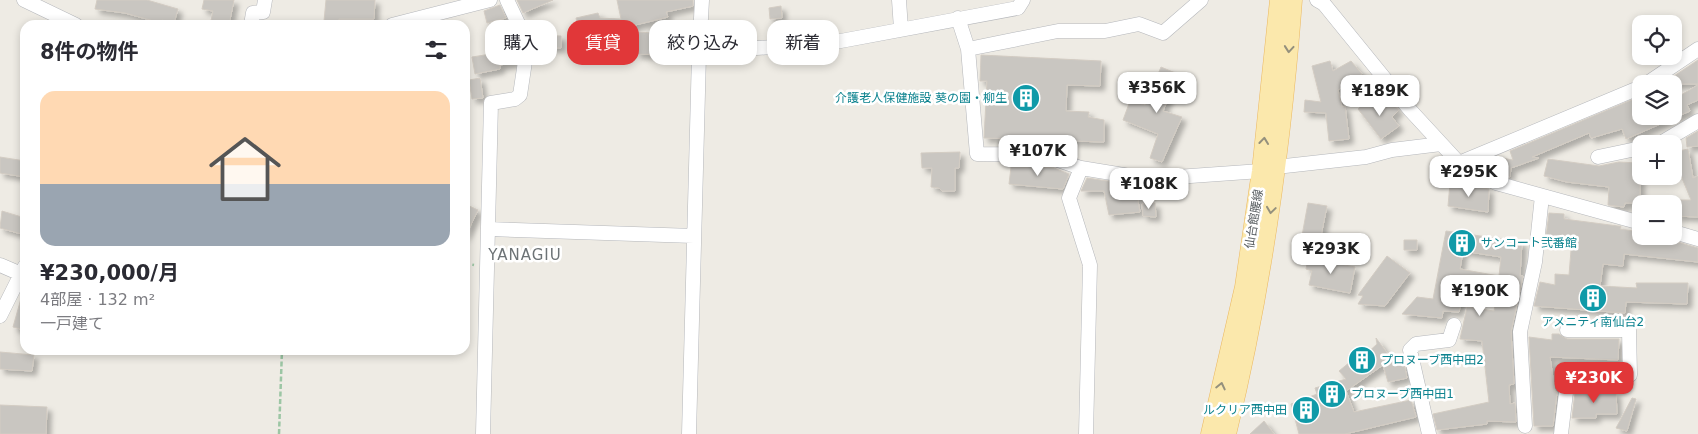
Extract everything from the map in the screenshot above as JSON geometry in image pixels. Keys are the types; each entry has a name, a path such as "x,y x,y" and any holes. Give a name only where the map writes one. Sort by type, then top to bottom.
{"main road":[{"name":"仙台館腰線","path":"1227,434 1261,272 1279,0"},
{"name":"仙台館腰線","path":"1210,434 1269,169 1293,0"}],"street":[{"path":"24,0 66,20"},
{"path":"252,20 253,13 263,12 265,0"},
{"path":"412,20 490,0"},
{"path":"483,434 491,103 515,99 520,95 526,56 525,38 507,0"},
{"path":"701,20 702,0"},
{"path":"899,0 901,29"},
{"path":"757,48 830,43 1018,8 1023,0"},
{"path":"968,48 1058,31 1105,31 1139,24 1162,33 1201,0"},
{"path":"1317,0 1324,4 1411,111 1459,163 1496,183 1632,221"},
{"path":"958,18 968,48 977,154 1043,155 1081,168 1148,178 1269,169 1366,158 1392,150 1441,144"},
{"path":"1659,75 1698,49"},
{"path":"689,434 699,65"},
{"path":"1459,163 1632,90"},
{"path":"1674,135 1698,121"},
{"path":"1598,157 1632,150"},
{"path":"1081,168 1069,198 1090,265 1086,434"},
{"path":"1525,426 1520,332 1535,262 1542,196"},
{"path":"488,229 694,236"},
{"path":"1682,234 1698,238"},
{"path":"0,265 20,269"},
{"path":"0,316 20,276"},
{"path":"1428,434 1410,350 1416,344 1449,340 1454,325"},
{"path":"1561,434 1568,376 1630,375 1629,330 1567,330"}],"path":[{"path":"279,434 282,355"}],"building":[{"path":"97,0 147,0 178,9 175,20 150,20 125,13 95,9"},
{"path":"204,0 234,0 230,20 211,20 213,11 202,9"},
{"path":"326,0 375,0 374,19 324,20"},
{"path":"517,0 553,0 523,13"},
{"path":"617,0 693,0 693,6 666,12 668,17 649,20 649,22 639,24 639,20 576,20 576,18 598,13 600,18 621,19"},
{"path":"500,5 506,18 486,20 484,11"},
{"path":"781,6 782,18 770,19 769,8"},
{"path":"639,32 649,33 649,55 639,54"},
{"path":"557,36 561,36 561,48 557,48"},
{"path":"485,55 485,65 500,65 500,69 475,74 472,57"},
{"name":"介護老人保健施設 葵の園・柳生","path":"981,55 1101,61 1100,86 1067,85 1066,111 1089,112 1088,117 1104,120 1104,142 984,138 987,81 980,81"},
{"path":"1698,60 1698,84 1682,84 1682,75 1676,75"},
{"path":"1330,61 1333,71 1351,61 1362,74 1338,90 1342,107 1345,106 1349,139 1329,141 1326,113 1304,112 1305,100 1321,102 1312,66"},
{"path":"1161,67 1178,74 1163,111 1182,117 1162,162 1150,158 1158,134 1123,120 1130,101 1145,105"},
{"path":"480,78 483,98 472,99 470,80"},
{"path":"1698,85 1698,100 1687,105 1690,111 1682,114 1682,94"},
{"path":"1372,96 1380,106 1389,101 1399,110 1392,117 1399,126 1381,139 1358,109"},
{"path":"1632,100 1632,125 1658,125 1626,139 1622,129 1591,138 1589,133 1532,157 1539,158 1511,168 1510,177 1479,164 1496,157 1513,160 1510,151"},
{"path":"1698,131 1698,146 1687,147 1686,138"},
{"path":"1688,149 1693,178 1698,176 1698,217 1682,216 1682,200 1691,200 1682,178 1682,150"},
{"path":"960,152 959,168 955,168 955,191 942,191 939,188 931,187 932,168 922,168 921,153"},
{"path":"0,157 20,160 20,176 0,173"},
{"path":"1548,159 1599,166 1619,162 1632,163 1632,185 1640,185 1640,195 1632,195 1632,203 1625,203 1624,207 1608,205 1609,187 1567,182 1544,176"},
{"path":"1011,167 1054,168 1069,174 1063,189 1009,184"},
{"path":"1087,178 1121,183 1122,196 1137,195 1140,212 1109,215 1104,191 1081,191"},
{"path":"1450,183 1489,189 1488,212 1448,206"},
{"path":"1155,203 1156,217 1143,216 1142,204"},
{"path":"1308,203 1327,206 1317,256 1299,252"},
{"path":"470,206 478,210 470,227"},
{"path":"2,211 20,216 20,234 0,228"},
{"path":"1549,213 1564,214 1564,219 1621,226 1620,229 1632,231 1632,245 1682,245 1682,243 1698,248 1698,262 1624,254 1623,266 1603,264 1600,286 1637,288 1636,283 1688,283 1687,304 1626,302 1625,313 1534,306 1540,282 1555,285 1555,274 1569,275 1572,238 1546,237"},
{"path":"1446,231 1522,242 1520,276 1523,276 1511,332 1514,384 1509,385 1510,404 1515,403 1516,422 1487,421 1487,424 1437,430 1433,414 1489,402 1482,341 1460,339 1467,307 1494,311 1497,290 1465,284 1459,312 1443,311 1442,318 1402,314 1417,297 1433,299","holes":["1463,251 1501,257 1499,276 1460,269"]},
{"path":"1404,240 1417,240 1417,250 1404,250"},
{"path":"1387,256 1410,273 1385,306 1358,304 1363,296 1358,295"},
{"path":"1308,258 1355,267 1350,293 1309,285 1312,271 1306,269"},
{"path":"20,302 20,329 13,327"},
{"path":"1552,334 1559,334 1567,339 1619,339 1618,360 1550,357 1555,392 1557,392 1553,426 1534,426 1529,337 1552,340"},
{"path":"1376,338 1396,365 1404,363 1407,378 1388,382 1383,365 1346,391 1354,412 1411,400 1416,417 1345,434 1299,434 1291,404 1317,394 1315,388 1346,379 1339,371 1361,353 1364,356 1377,344"},
{"path":"0,352 34,355 32,371 0,369"},
{"path":"1575,392 1616,392 1617,414 1596,414 1596,418 1572,418"},
{"path":"1632,398 1636,399 1627,431 1616,428"},
{"path":"0,405 47,407 46,434 0,434"},
{"path":"1264,421 1274,434 1250,434"}],"place":[{"name":"介護老人保健施設 葵の園・柳生","path":"1026,98"},
{"name":"サンコート弐番館","path":"1462,243"},
{"name":"アメニティ南仙台2","path":"1593,298"},
{"name":"プロヌーブ西中田2","path":"1362,360"},
{"name":"プロヌーブ西中田1","path":"1332,394"},
{"name":"ルクリア西中田","path":"1306,410"}],"district":[{"name":"YANAGIU","path":"525,255"}]}
